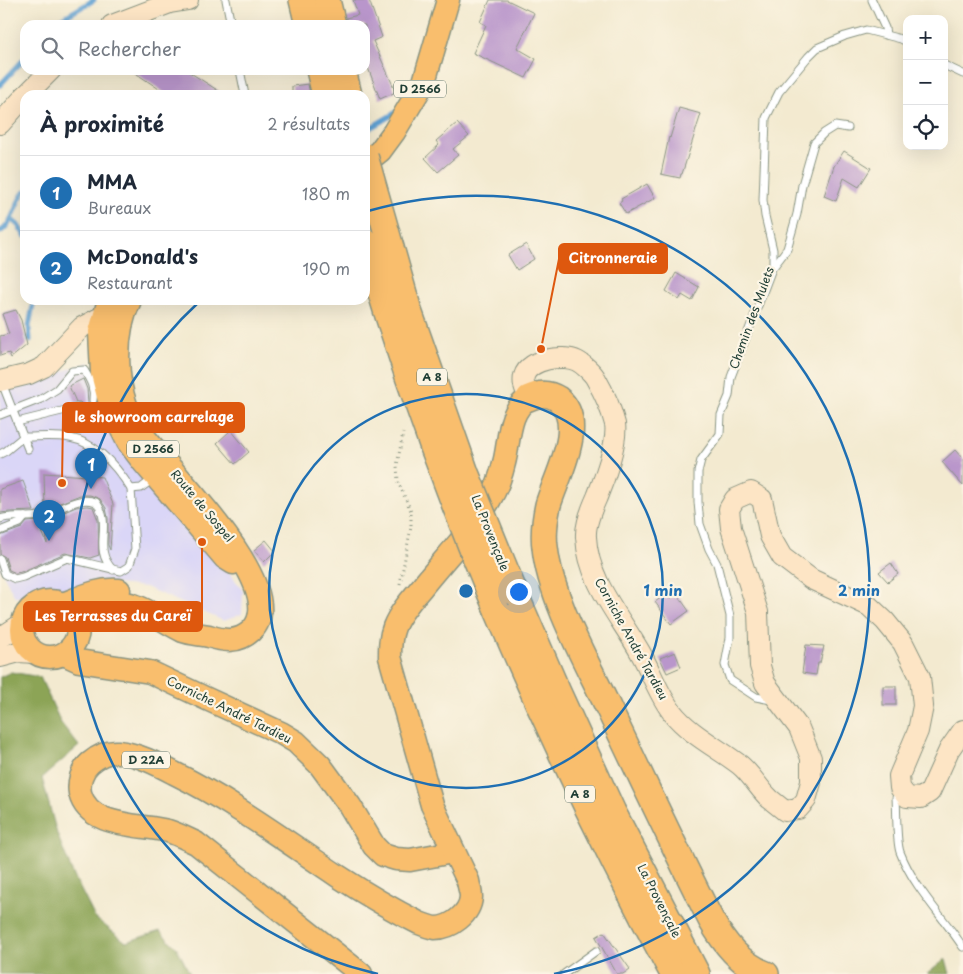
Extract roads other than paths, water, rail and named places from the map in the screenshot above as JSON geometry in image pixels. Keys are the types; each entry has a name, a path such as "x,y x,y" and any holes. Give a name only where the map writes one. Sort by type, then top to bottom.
{"highway":[{"path":"302,0 307,20"},
{"path":"327,0 332,20"},
{"path":"320,75 324,90"},
{"path":"344,75 348,90"},
{"name":"La Provençale","path":"370,174 409,311 466,473 531,691 603,841 672,974"},
{"name":"La Provençale","path":"370,257 392,330 447,485 697,974"},
{"path":"529,398 543,394 552,396 565,407 570,418 570,435 566,456 548,506 544,533 544,546 550,572 568,624 715,926 736,955 754,969 766,974"},
{"path":"603,841 638,928 659,974"},
{"path":"677,937 704,974"}],"main road":[{"name":"D 2566","path":"370,159 380,151 405,115 424,82 448,0"},
{"name":"Route de Sospel","path":"116,310 100,332 102,373 116,420 128,442 155,477 226,558 250,575"},
{"name":"Route de Sospel","path":"78,629 96,608 111,603 126,603 138,607 184,632 221,640 231,640 244,636 254,628 258,620 260,600 237,549 209,519 134,424 121,390 117,365 116,310"},
{"path":"453,852 432,805 414,745 390,657 391,638 394,627 404,609 476,521 491,498 500,479 505,462 514,418 518,408 529,398"},
{"path":"63,604 102,590 128,590 165,604 189,619 208,636"},
{"path":"78,629 76,643 64,654 54,658 44,657 34,653 28,647 24,640 23,623 27,613 34,606 43,602 53,601 63,604 75,615 78,629 98,664"},
{"name":"Corniche André Tardieu","path":"64,654 79,661 150,672 206,700 281,733 296,742 320,765 334,782 374,846 383,855 396,860 410,860 453,852"},
{"name":"D 22A","path":"361,974 196,844 170,832 108,820 94,814 86,807 81,796 80,782 85,767 102,755 117,752 153,762 224,799 351,884 428,927 439,928 451,924 462,916 470,904 468,882 453,852"}],"street":[{"path":"126,20 170,4 188,0"},
{"path":"32,90 46,75"},
{"path":"0,124 20,102"},
{"path":"1,380 29,374 44,367 82,327 116,310"},
{"name":"Corniche André Tardieu","path":"529,398 524,386 524,375 532,365 560,357 577,361 594,376 607,400 615,426 605,476 592,508 585,535 590,562 603,594 640,652 661,695 672,712 685,725 742,767 770,799 785,810 798,809 806,800 811,782 811,758 799,728 765,683 760,666 758,612 730,528 729,509 735,498 751,492 762,499 770,536 782,557 811,579 869,606 885,621 903,643 920,677 923,706 918,731 899,776 900,788"},
{"path":"0,638 23,623"},
{"path":"0,657 19,652 34,653"},
{"path":"900,788 907,797 921,798 930,792 949,750 963,730"}],"lane":[{"path":"226,0 230,20"},
{"path":"872,0 885,28 886,35"},
{"name":"Chemin des Mulets","path":"778,701 756,697 730,680 725,665 730,638 730,616 717,564 700,524 698,472 701,460 720,434 721,415 729,396 730,377 773,266 773,250 763,200 766,118 779,92 817,48 845,36 866,30 903,41"},
{"path":"948,67 963,74"},
{"path":"241,75 244,90"},
{"path":"773,266 787,249 814,144 824,133 835,126 848,128"},
{"path":"0,415 41,399 57,389 72,371 84,370 92,384 94,392 92,400"},
{"path":"1,380 28,449"},
{"path":"17,422 78,406"},
{"path":"0,454 23,437 69,438 84,442 110,461 131,489 135,549 129,566 121,570 114,570 67,558 23,578 14,579 6,574 0,559"},
{"path":"131,489 142,488 155,477 163,476 189,504"},
{"path":"0,519 16,515 25,518 41,516 84,499 96,502 104,518 103,554 106,562 114,570"},
{"path":"0,532 20,523 25,518"},
{"path":"900,788 896,798 900,851 921,892 948,924 963,946"},
{"path":"564,974 596,951"}],"waterway":[{"path":"60,20 94,0"},
{"path":"0,85 20,63"},
{"path":"370,128 395,113"},
{"path":"0,232 8,224 20,198"},
{"path":"11,219 20,228"},
{"path":"30,340 29,326 33,305"}],"place":[{"name":"Citronneraie","path":"541,349"},
{"name":"le showroom carrelage","path":"62,483"},
{"name":"MMA","path":"91,489"},
{"name":"McDonald's","path":"49,541"},
{"name":"Les Terrasses du Careï","path":"202,542"}]}
